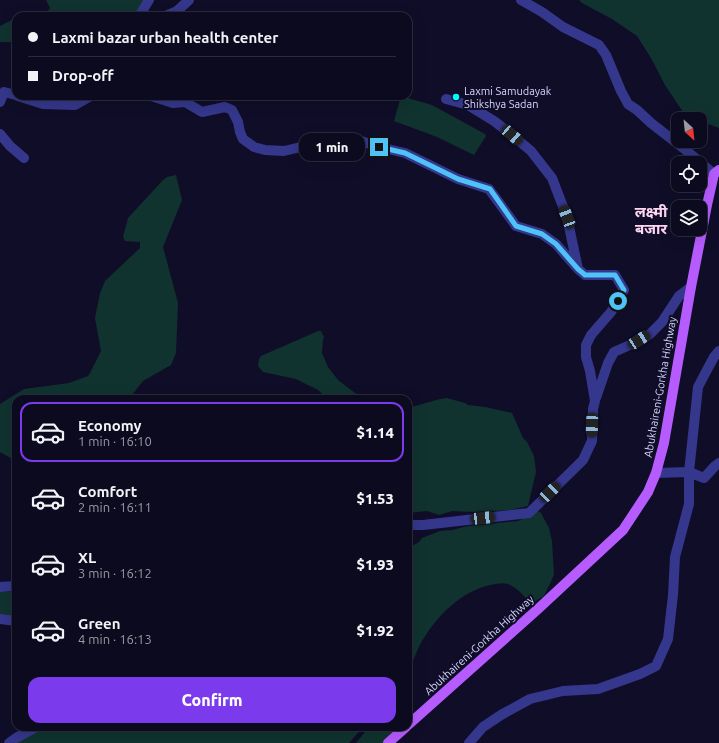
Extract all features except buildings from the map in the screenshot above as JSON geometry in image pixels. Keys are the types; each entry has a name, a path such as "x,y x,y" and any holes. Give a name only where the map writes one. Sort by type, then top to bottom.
{"main road":[{"name":"Abukhaireni-Gorkha Highway","path":"412,722 538,609 623,530 648,492 656,473 664,442 690,287 707,205 717,172"},
{"name":"Abukhaireni-Gorkha Highway","path":"388,743 401,731"}],"street":[{"path":"143,12 149,0"},
{"path":"177,12 189,0"},
{"path":"521,0 542,12 563,27 599,45 606,56 628,104 687,151 717,172"},
{"path":"0,102 4,92 12,94"},
{"path":"446,98 468,105 494,121 531,151 552,178 567,217 578,269"},
{"path":"30,100 43,104 75,105 84,100"},
{"path":"164,100 173,103 185,102 202,112 225,107 232,110 238,122 243,139 254,147 265,150 284,150 358,140 405,153 458,179 490,189 516,226 542,234 556,244 585,275 615,275 624,290 611,312 591,335 586,345 586,357 595,401"},
{"path":"0,134 10,146 24,158"},
{"path":"412,525 529,513 583,460 592,441 593,409 595,401 608,363 614,352 650,334 662,322 679,296 690,287"},
{"path":"468,743 483,727 530,699 563,691 598,689 640,674 656,666 668,639 673,595 675,557 689,504 689,472 698,387 714,357 719,351"},
{"path":"656,473 689,472 704,478 719,463"},
{"path":"0,587 12,586"},
{"path":"0,619 12,620"},
{"path":"9,743 29,731"}],"green space":[{"path":"46,0 146,0 138,12 47,12 50,8"},
{"path":"579,0 719,0 719,128 707,124 707,112 683,112 665,85 651,58 637,36 612,19"},
{"path":"12,20 12,42 0,42 0,26"},
{"path":"412,99 432,105 485,134 486,136 474,155 437,137 394,121 400,100"},
{"path":"176,175 182,200 163,247 178,303 176,353 171,365 143,381 132,395 14,395 24,389 69,383 88,376 101,351 95,318 100,293 105,281 140,248 140,242 125,241 123,237 128,218 167,177"},
{"path":"321,331 324,337 322,353 328,367 338,380 358,395 324,395 318,390 296,379 263,372 258,366 261,356"},
{"path":"12,396 12,459 0,452 0,404"},
{"path":"447,398 468,405 512,413 523,438 527,442 534,456 536,472 528,506 510,510 474,512 452,511 439,515 427,511 412,513 412,407"},
{"path":"538,511 541,513 549,528 552,541 554,575 544,596 531,604 521,592 508,584 499,583 479,588 460,599 444,613 430,629 412,662 412,546 419,542 422,538 440,531 468,526 518,521"},
{"path":"0,592 12,592 12,618 0,616"},
{"path":"36,731 360,731 349,743 17,743"},
{"path":"366,731 397,731 384,743 356,743"}],"place":[{"name":"Laxmi Samudayak Shikshya Sadan","path":"456,97"}],"district":[{"name":"लक्ष्मी बजार","path":"651,220"}],"route":[{"path":"379,147 405,153 458,179 490,189 516,226 542,234 556,244 585,275 615,275 624,290 618,301"}]}
